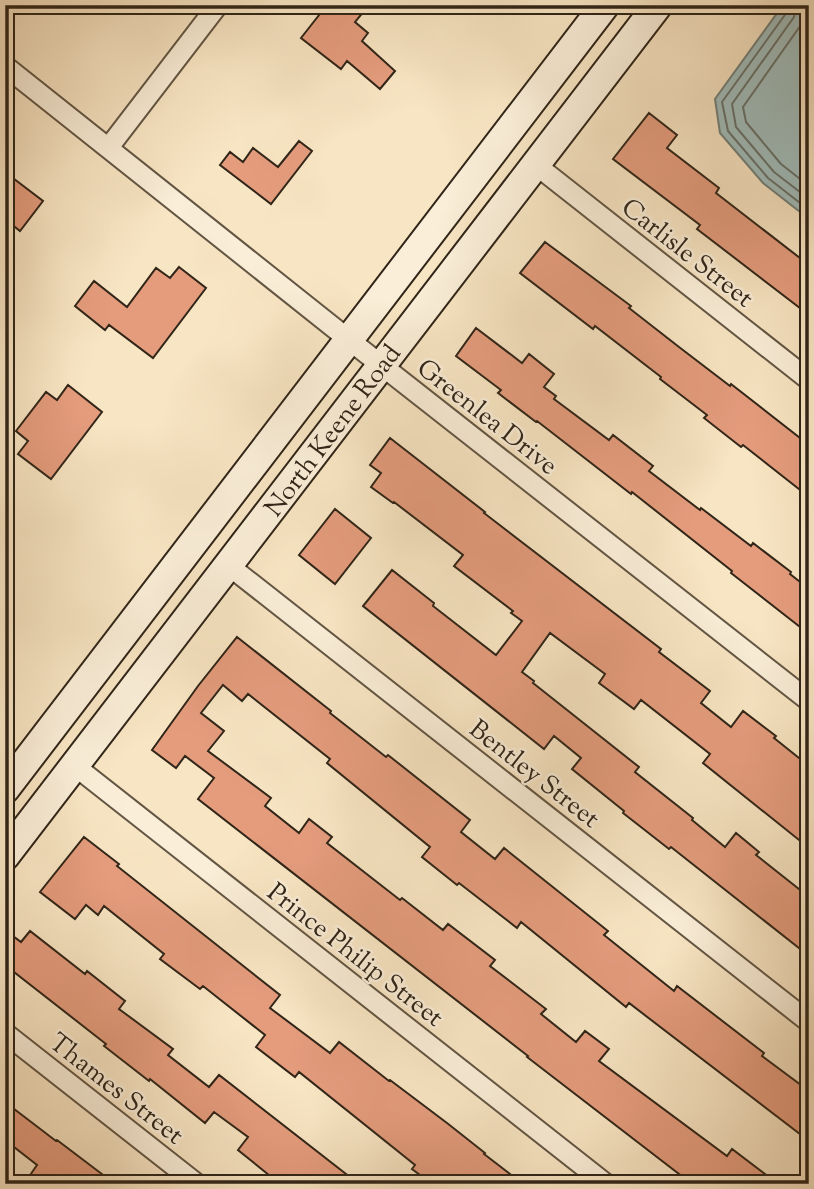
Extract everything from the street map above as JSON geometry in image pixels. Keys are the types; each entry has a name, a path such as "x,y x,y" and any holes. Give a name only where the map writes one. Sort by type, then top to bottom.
{"main road":[{"name":"North Keene Road","path":"5,789 605,5"},
{"name":"North Keene Road","path":"5,856 658,5"}],"street":[{"path":"109,147 218,5"},
{"name":"Greenlea Drive","path":"5,66 809,701"},
{"name":"Carlisle Street","path":"536,165 809,380"},
{"name":"Bentley Street","path":"228,565 809,1022"},
{"name":"Prince Philip Street","path":"75,766 606,1184"},
{"name":"Thames Street","path":"5,1033 197,1184"}],"water":[{"path":"783,5 809,5 809,219 763,183 720,133 715,99"}],"building":[{"path":"327,5 369,5 355,22 368,33 362,41 395,71 380,89 347,61 341,69 301,38"},
{"path":"649,113 677,135 667,148 719,188 716,193 809,265 809,315 697,229 700,225 613,159"},
{"path":"299,141 312,151 271,204 220,165 230,152 243,162 253,148 278,167"},
{"path":"5,172 43,201 20,231 5,219"},
{"path":"545,242 809,445 809,497 704,418 707,415 660,379 661,377 520,273"},
{"path":"179,267 206,288 153,358 109,325 105,330 75,306 94,281 127,307 156,268 170,278"},
{"path":"476,328 522,363 529,354 554,374 544,387 556,396 554,399 609,440 613,435 653,466 649,471 700,510 701,508 751,546 753,543 791,572 790,574 809,589 809,634 632,492 631,494 498,393 501,390 456,356"},
{"path":"68,385 102,412 51,479 18,454 28,441 16,431 46,392 57,400"},
{"path":"390,438 661,649 659,652 710,691 701,703 731,727 743,711 809,766 809,848 703,763 710,754 641,700 634,709 599,683 605,674 550,633 522,672 639,767 635,772 725,847 736,833 759,852 756,855 809,897 809,956 671,847 669,849 623,813 624,811 572,769 581,758 554,736 544,749 363,606 392,570 496,655 522,621 511,613 513,611 454,566 463,555 371,487 381,473 370,465"},
{"path":"335,509 371,538 335,584 299,555"},
{"path":"237,637 386,757 388,755 470,820 461,832 495,859 504,848 608,931 604,935 674,991 677,986 809,1091 809,1141 629,1003 626,1007 521,922 517,928 459,883 457,885 422,857 430,847 327,763 330,759 248,694 242,701 223,685 201,713 224,731 208,751 271,798 265,806 299,833 309,819 332,837 327,843 400,900 402,898 443,930 448,924 495,960 490,966 546,1009 541,1014 576,1042 585,1031 609,1049 599,1061 727,1156 732,1149 778,1184 692,1184 198,799 214,778 185,756 176,768 152,750"},
{"path":"84,837 280,995 270,1008 330,1053 339,1042 523,1184 432,1184 412,1169 415,1165 299,1072 295,1077 256,1047 265,1035 203,986 200,989 160,959 164,954 104,906 98,915 86,905 75,919 40,892"},
{"path":"5,930 21,942 30,931 85,974 87,971 125,1001 119,1009 173,1049 168,1055 209,1087 219,1075 346,1174 339,1184 280,1184 238,1150 248,1137 214,1112 205,1123 104,1046 106,1044 5,965"},
{"path":"5,1102 115,1184 24,1184 37,1165 5,1140"}]}
